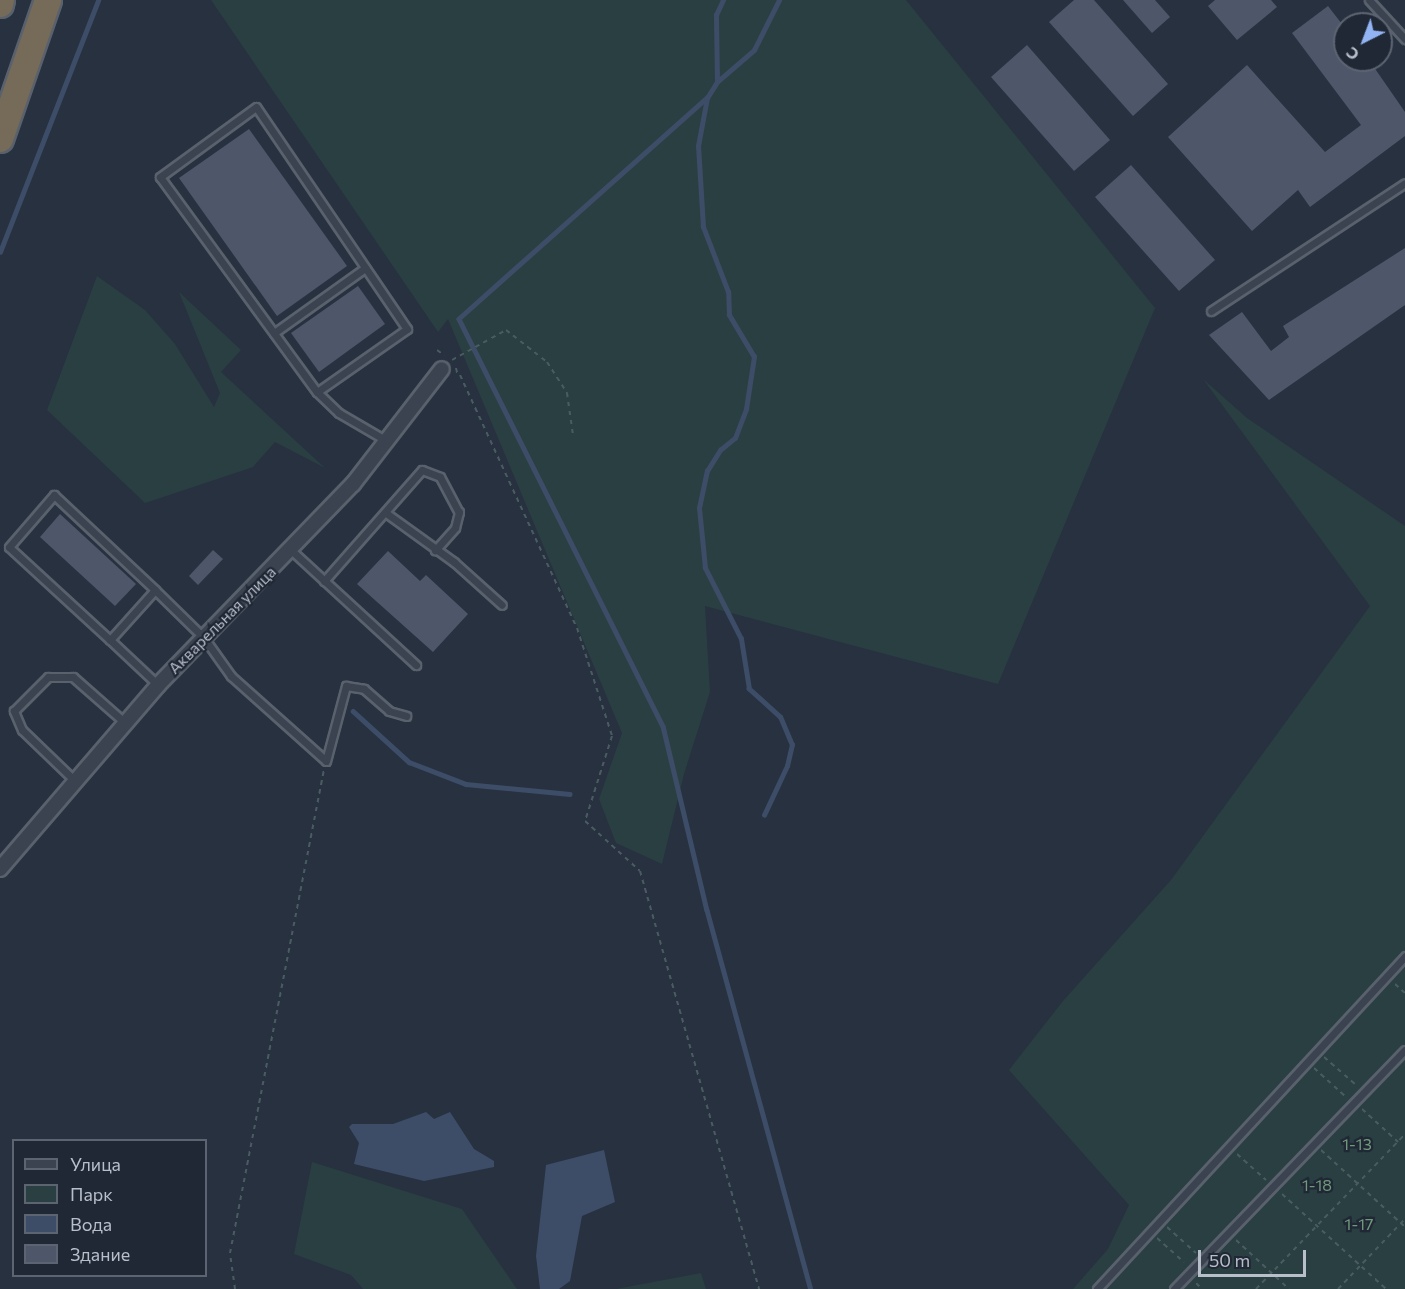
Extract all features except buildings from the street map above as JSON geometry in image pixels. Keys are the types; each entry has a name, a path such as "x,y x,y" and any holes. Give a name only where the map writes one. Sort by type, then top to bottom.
{"highway":[{"path":"0,139 48,0"}],"street":[{"name":"Акварельная улица","path":"0,869 124,722 291,550 387,441 442,369"}],"lane":[{"path":"1369,0 1405,39"},
{"path":"317,392 407,329 256,107 160,177 317,392 339,413 387,441"},
{"path":"1211,310 1405,183"},
{"path":"273,333 365,268"},
{"path":"324,581 422,470 440,477 459,512 455,528 435,550"},
{"path":"158,685 9,547 54,495 204,638 231,676 326,761 346,686 364,689 389,711 406,716"},
{"path":"386,513 502,605"},
{"path":"291,550 416,665"},
{"path":"110,640 154,590"},
{"path":"74,780 22,730 14,711 48,677 73,677 124,722"},
{"path":"1097,1289 1405,956"},
{"path":"1174,1289 1405,1050"}],"path":[{"path":"442,369 506,330 547,362 567,393 573,435"},
{"path":"460,375 578,628 612,736 585,821 640,872 759,1289"},
{"path":"235,1289 230,1253 326,761"},
{"path":"1386,976 1405,993"},
{"path":"1318,1051 1364,1092"},
{"path":"1308,1062 1398,1142"},
{"path":"1256,1289 1405,1134"},
{"path":"1314,1143 1405,1227"},
{"path":"1230,1147 1386,1289"},
{"path":"1338,1289 1405,1219"},
{"path":"1161,1221 1202,1259"},
{"path":"1150,1232 1192,1270"},
{"path":"1228,1233 1289,1289"}],"green space":[{"path":"211,0 906,0 1155,308 998,684 705,606 710,692 684,774 662,864 616,843 599,799 622,733 448,319 438,332"},
{"path":"97,276 145,310 175,344 214,407 220,393 179,292 241,350 221,372 325,468 275,442 253,467 145,503 47,410"},
{"path":"1203,379 1247,418 1405,526 1405,1289 1073,1289 1108,1249 1129,1205 1009,1070 1063,1001 1171,880 1370,606"},
{"path":"312,1162 462,1209 517,1289 363,1289 351,1275 294,1254"},
{"path":"701,1273 706,1289 616,1289"}],"water":[{"path":"426,1112 434,1119 450,1112 474,1149 494,1161 494,1167 424,1181 354,1164 359,1143 349,1127 352,1124 393,1124"},
{"path":"604,1150 615,1202 582,1216 570,1281 559,1289 540,1289 536,1256 546,1165"}],"waterway":[{"path":"0,252 98,0"},
{"path":"717,82 716,15 723,0"},
{"path":"764,815 787,766 792,745 780,717 749,689 741,639 705,568 699,508 707,471 720,450 735,438 746,409 754,357 729,315 728,292 703,227 698,146 707,98 717,82 754,50 779,0"},
{"path":"707,98 459,319 663,726 707,910 811,1289"},
{"path":"353,711 409,762 466,784 570,794"}],"park label":[{"name":"1-13","path":"1357,1144"},
{"name":"1-18","path":"1317,1185"},
{"name":"1-17","path":"1359,1224"}]}
